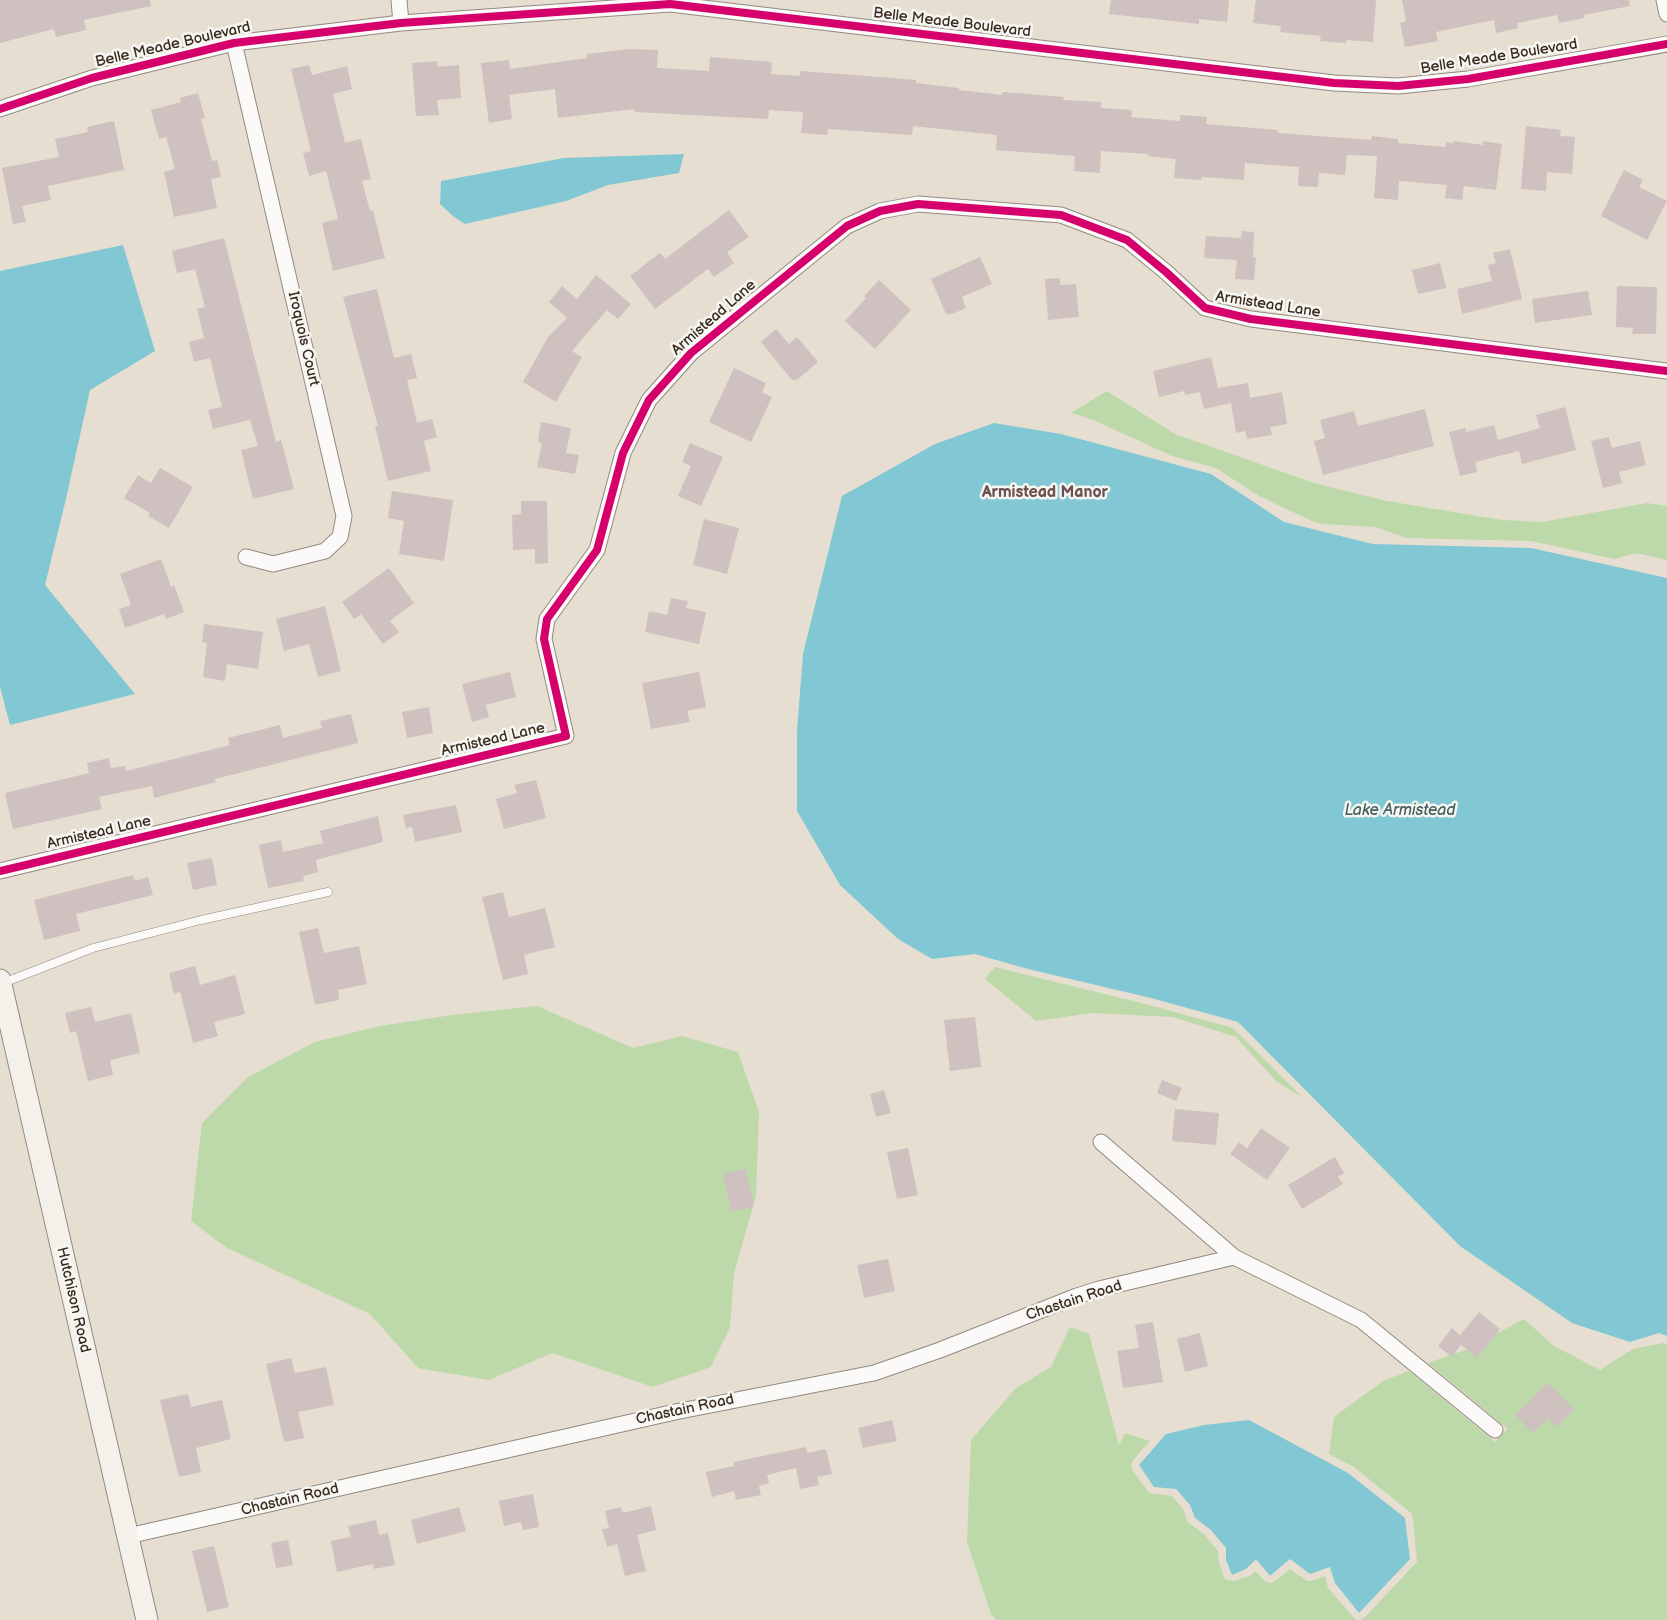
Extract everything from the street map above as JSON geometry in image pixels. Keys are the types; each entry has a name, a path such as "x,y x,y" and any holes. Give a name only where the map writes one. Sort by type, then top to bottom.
{"street":[{"path":"399,0 401,23"},
{"path":"1664,0 1667,14"},
{"name":"Belle Meade Boulevard","path":"0,109 92,78 234,43 401,23 670,4 1334,83 1398,86 1468,79 1667,44"},
{"name":"Iroquois Court","path":"234,43 344,516 340,537 325,551 273,564 246,557"},
{"name":"Armistead Lane","path":"0,871 566,736 544,639 547,618 597,550 623,453 649,400 691,352 847,226 880,211 918,204 1061,215 1127,240 1206,308 1251,318 1667,371"},
{"name":"Hutchison Road","path":"0,982 147,1620"},
{"path":"1101,1142 1234,1257 1361,1320 1495,1430"},
{"name":"Chastain Road","path":"128,1536 675,1412 874,1372 940,1350 1077,1296 1234,1257"}],"lane":[{"path":"0,982 93,948 201,920 328,892"}],"green space":[{"path":"1107,391 1175,434 1314,483 1387,501 1502,520 1542,522 1647,503 1667,506 1667,560 1636,553 1614,559 1531,541 1406,538 1376,527 1314,522 1259,496 1216,468 1172,456 1091,419 1071,413"},
{"path":"995,967 1233,1028 1303,1098 1276,1081 1236,1037 1173,1017 1092,1013 1036,1021 985,979"},
{"path":"537,1006 633,1048 682,1036 738,1052 759,1112 756,1196 734,1273 730,1327 711,1367 653,1387 552,1353 489,1380 418,1368 370,1314 227,1248 191,1221 202,1123 248,1077 315,1042 380,1026 452,1015"},
{"path":"1524,1319 1554,1346 1600,1370 1633,1349 1663,1343 1667,1344 1667,1620 1360,1620 1417,1562 1413,1518 1411,1513 1354,1467 1329,1454 1334,1417 1383,1381 1409,1371 1495,1442 1508,1429 1428,1363 1468,1349"},
{"path":"1070,1327 1089,1334 1119,1445 1125,1433 1150,1441 1133,1460 1132,1469 1149,1493 1172,1496 1183,1509 1188,1522 1205,1535 1218,1551 1219,1563 1224,1577 1227,1580 1235,1581 1251,1575 1255,1571 1265,1581 1270,1583 1290,1569 1307,1581 1325,1576 1328,1588 1354,1618 1358,1620 997,1620 991,1614 967,1542 971,1440 1016,1388 1051,1367"}],"water":[{"path":"684,154 679,173 608,185 566,201 465,224 440,204 441,181 564,158"},
{"path":"123,245 155,351 90,390 45,585 135,694 10,725 0,687 0,271"},
{"name":"Lake Armistead","path":"994,423 1061,434 1211,474 1284,522 1373,544 1531,548 1667,578 1667,1336 1659,1333 1630,1342 1572,1323 1460,1246 1238,1022 975,954 932,959 898,939 840,885 797,811 797,731 803,654 842,496 935,444"},
{"path":"1249,1420 1348,1473 1405,1518 1410,1559 1359,1613 1335,1583 1330,1567 1310,1574 1290,1559 1270,1576 1256,1559 1246,1569 1232,1575 1226,1560 1226,1548 1211,1530 1195,1518 1190,1505 1176,1489 1154,1487 1139,1465 1166,1434 1204,1425"}],"building":[{"path":"0,0 150,0 151,6 84,20 86,30 56,37 54,29 0,43"},
{"path":"1111,0 1229,0 1227,22 1199,19 1199,24 1109,14"},
{"path":"1256,0 1376,0 1373,42 1346,40 1346,43 1320,41 1321,36 1280,32 1281,26 1253,23"},
{"path":"1402,0 1629,0 1630,6 1584,15 1584,18 1559,23 1557,15 1517,23 1518,28 1496,33 1494,20 1436,32 1438,41 1405,47 1400,23 1406,21"},
{"path":"629,49 658,50 657,68 709,71 710,57 772,62 771,74 800,76 800,71 855,75 916,80 916,83 1002,95 1003,92 1064,97 1063,100 1101,102 1101,108 1132,110 1131,117 1180,121 1180,115 1207,117 1206,124 1278,130 1278,133 1371,140 1372,136 1398,139 1398,143 1446,147 1446,142 1454,143 1454,141 1483,145 1483,141 1502,144 1496,190 1464,186 1462,200 1445,198 1447,185 1399,181 1398,200 1374,198 1377,156 1347,155 1345,175 1319,173 1318,187 1298,186 1299,167 1245,163 1244,180 1202,177 1201,180 1174,178 1176,159 1148,156 1149,154 1101,151 1100,173 1074,171 1075,156 996,150 997,135 913,126 912,135 828,129 827,135 801,133 803,112 769,110 768,119 634,112 634,109 558,118 555,89 509,95 512,119 489,123 481,63 509,60 510,69 587,58 587,54"},
{"path":"437,61 438,67 459,65 461,98 437,100 439,115 416,116 412,63"},
{"path":"309,65 312,75 347,66 352,89 333,94 345,143 361,139 371,179 362,181 370,211 373,211 385,258 333,271 322,223 338,219 326,171 309,176 303,153 311,151 291,69"},
{"path":"198,93 205,118 201,119 212,161 217,160 221,177 211,179 217,208 174,217 164,172 175,169 166,137 159,139 151,110 181,102 180,98"},
{"path":"114,121 124,170 48,186 51,200 22,206 26,222 13,224 2,168 59,157 55,139 88,132 87,127"},
{"path":"1526,126 1561,130 1560,136 1575,137 1572,174 1547,172 1546,191 1521,189"},
{"path":"1624,170 1643,180 1639,187 1667,201 1647,240 1601,216"},
{"path":"729,210 749,237 727,252 734,263 714,277 708,269 655,309 630,276 660,253 665,259"},
{"path":"1242,231 1254,232 1253,257 1256,257 1254,280 1235,279 1237,260 1204,258 1206,236 1241,238"},
{"path":"224,238 276,442 281,440 294,489 253,499 241,450 258,446 250,420 213,429 208,410 222,407 210,358 194,362 189,342 204,338 197,309 205,307 195,269 177,273 172,251"},
{"path":"1510,249 1522,299 1462,314 1457,289 1492,281 1488,265 1496,263 1493,253"},
{"path":"980,257 992,284 962,297 966,308 952,314 946,314 931,279"},
{"path":"1440,263 1446,288 1418,294 1412,270"},
{"path":"596,275 631,304 618,319 607,310 572,351 582,357 556,402 523,382 548,337 567,318 549,302 562,286 577,299"},
{"path":"1060,278 1060,285 1076,284 1079,317 1048,320 1045,279"},
{"path":"879,280 911,310 875,349 845,321"},
{"path":"1617,286 1657,287 1656,334 1632,334 1633,328 1616,327"},
{"path":"377,289 394,358 411,354 417,378 407,380 417,423 432,419 437,437 424,441 431,471 388,481 375,426 378,426 343,297"},
{"path":"1588,291 1592,315 1535,323 1532,299"},
{"path":"776,329 789,344 797,337 818,362 797,380 792,380 761,342"},
{"path":"1211,357 1218,388 1248,383 1250,398 1282,392 1287,424 1270,427 1272,435 1247,439 1245,431 1236,433 1231,403 1204,409 1200,392 1185,395 1184,391 1159,397 1153,371"},
{"path":"734,368 766,383 762,392 772,397 751,442 709,422"},
{"path":"1565,407 1576,450 1522,464 1519,451 1475,462 1477,472 1460,476 1449,432 1466,428 1466,432 1494,425 1498,440 1540,428 1536,415"},
{"path":"1425,409 1434,446 1323,475 1314,441 1325,438 1320,420 1354,411 1358,426"},
{"path":"541,422 571,428 566,453 579,455 575,474 537,467 542,443 538,442"},
{"path":"1609,437 1612,448 1640,441 1646,465 1619,472 1622,483 1603,488 1591,441"},
{"path":"690,443 723,457 701,506 678,496 691,466 682,462"},
{"path":"160,468 193,487 169,528 148,516 150,513 124,498 138,475 151,483"},
{"path":"392,491 453,500 444,561 399,554 404,521 388,518"},
{"path":"521,501 547,501 548,563 535,564 535,549 513,550 512,515 521,514"},
{"path":"704,519 739,528 727,574 693,565"},
{"path":"161,559 171,587 174,585 184,612 166,619 164,614 125,628 119,609 131,605 120,574"},
{"path":"389,568 414,603 390,621 399,632 383,644 361,614 354,619 342,602"},
{"path":"671,598 688,601 686,608 706,612 699,644 645,632 649,611 667,615"},
{"path":"325,606 341,671 318,677 309,644 284,651 276,619"},
{"path":"204,624 263,632 258,669 227,664 225,681 203,677 207,643 202,642"},
{"path":"510,672 516,697 486,705 489,717 472,722 462,684"},
{"path":"699,672 706,707 687,711 690,722 651,729 642,683"},
{"path":"429,707 433,733 407,738 402,712"},
{"path":"351,714 358,743 215,779 216,782 154,798 152,786 99,797 102,809 13,829 5,793 89,773 87,763 109,758 111,768 125,766 126,771 230,745 228,738 280,725 283,738 322,728 320,721"},
{"path":"536,780 546,818 504,829 496,799 517,793 514,785"},
{"path":"456,805 462,832 415,842 412,827 406,828 403,815"},
{"path":"378,816 383,842 316,860 318,872 303,876 304,881 268,888 259,845 281,840 283,852 323,843 320,831"},
{"path":"212,858 217,885 193,890 187,863"},
{"path":"133,875 135,881 148,877 153,895 76,914 80,931 44,940 34,900"},
{"path":"503,892 509,917 545,908 555,947 524,955 528,974 503,980 482,897"},
{"path":"318,928 324,953 359,946 367,984 338,990 339,1000 315,1005 299,932"},
{"path":"195,966 200,985 235,975 245,1014 214,1022 218,1036 193,1043 180,992 174,994 169,973"},
{"path":"91,1007 95,1022 131,1013 140,1053 110,1060 113,1075 88,1081 76,1031 70,1033 65,1013"},
{"path":"975,1017 981,1067 950,1071 944,1020"},
{"path":"1162,1080 1182,1088 1176,1101 1157,1093"},
{"path":"884,1090 891,1113 876,1117 870,1094"},
{"path":"1175,1109 1219,1113 1216,1145 1172,1141"},
{"path":"1261,1128 1290,1148 1267,1180 1230,1154 1239,1142 1247,1148"},
{"path":"908,1148 918,1195 897,1199 887,1152"},
{"path":"1335,1157 1344,1173 1338,1177 1343,1184 1302,1209 1288,1185"},
{"path":"746,1169 754,1207 731,1211 723,1174"},
{"path":"888,1259 895,1291 864,1298 857,1265"},
{"path":"1479,1312 1500,1329 1477,1358 1461,1345 1452,1357 1438,1346 1452,1328 1460,1335"},
{"path":"1153,1322 1163,1382 1123,1388 1117,1351 1139,1348 1135,1325"},
{"path":"1200,1333 1208,1366 1185,1372 1177,1339"},
{"path":"291,1358 295,1373 326,1367 334,1405 298,1412 304,1438 284,1442 266,1364"},
{"path":"1548,1383 1574,1410 1556,1427 1548,1418 1533,1433 1515,1415"},
{"path":"188,1394 191,1407 222,1400 231,1439 196,1448 201,1472 179,1477 160,1400"},
{"path":"892,1420 897,1441 863,1448 858,1428"},
{"path":"806,1447 807,1453 826,1449 832,1474 817,1477 819,1485 800,1489 796,1468 767,1475 769,1483 759,1486 761,1495 736,1500 734,1491 712,1497 706,1472 734,1466 734,1462"},
{"path":"533,1494 539,1527 523,1530 521,1522 504,1526 499,1501"},
{"path":"651,1506 656,1530 637,1535 646,1571 625,1576 617,1544 607,1547 602,1529 609,1528 605,1511 621,1507 623,1513"},
{"path":"459,1507 466,1531 417,1544 411,1520"},
{"path":"376,1520 379,1535 388,1533 395,1565 374,1569 373,1564 337,1572 331,1541 351,1537 348,1526"},
{"path":"288,1540 293,1565 276,1568 271,1543"},
{"path":"214,1546 229,1607 207,1612 192,1551"}],"cycle path":[{"path":"0,109 92,78 234,43 401,23 670,4 1334,83 1398,86 1468,79 1667,44"},
{"path":"0,871 566,736 544,639 547,619 597,550 623,453 649,400 691,353 847,226 880,211 918,204 1061,215 1127,240 1166,272 1205,308 1251,319 1667,371"}],"district":[{"name":"Armistead Manor","path":"1045,493"}]}
